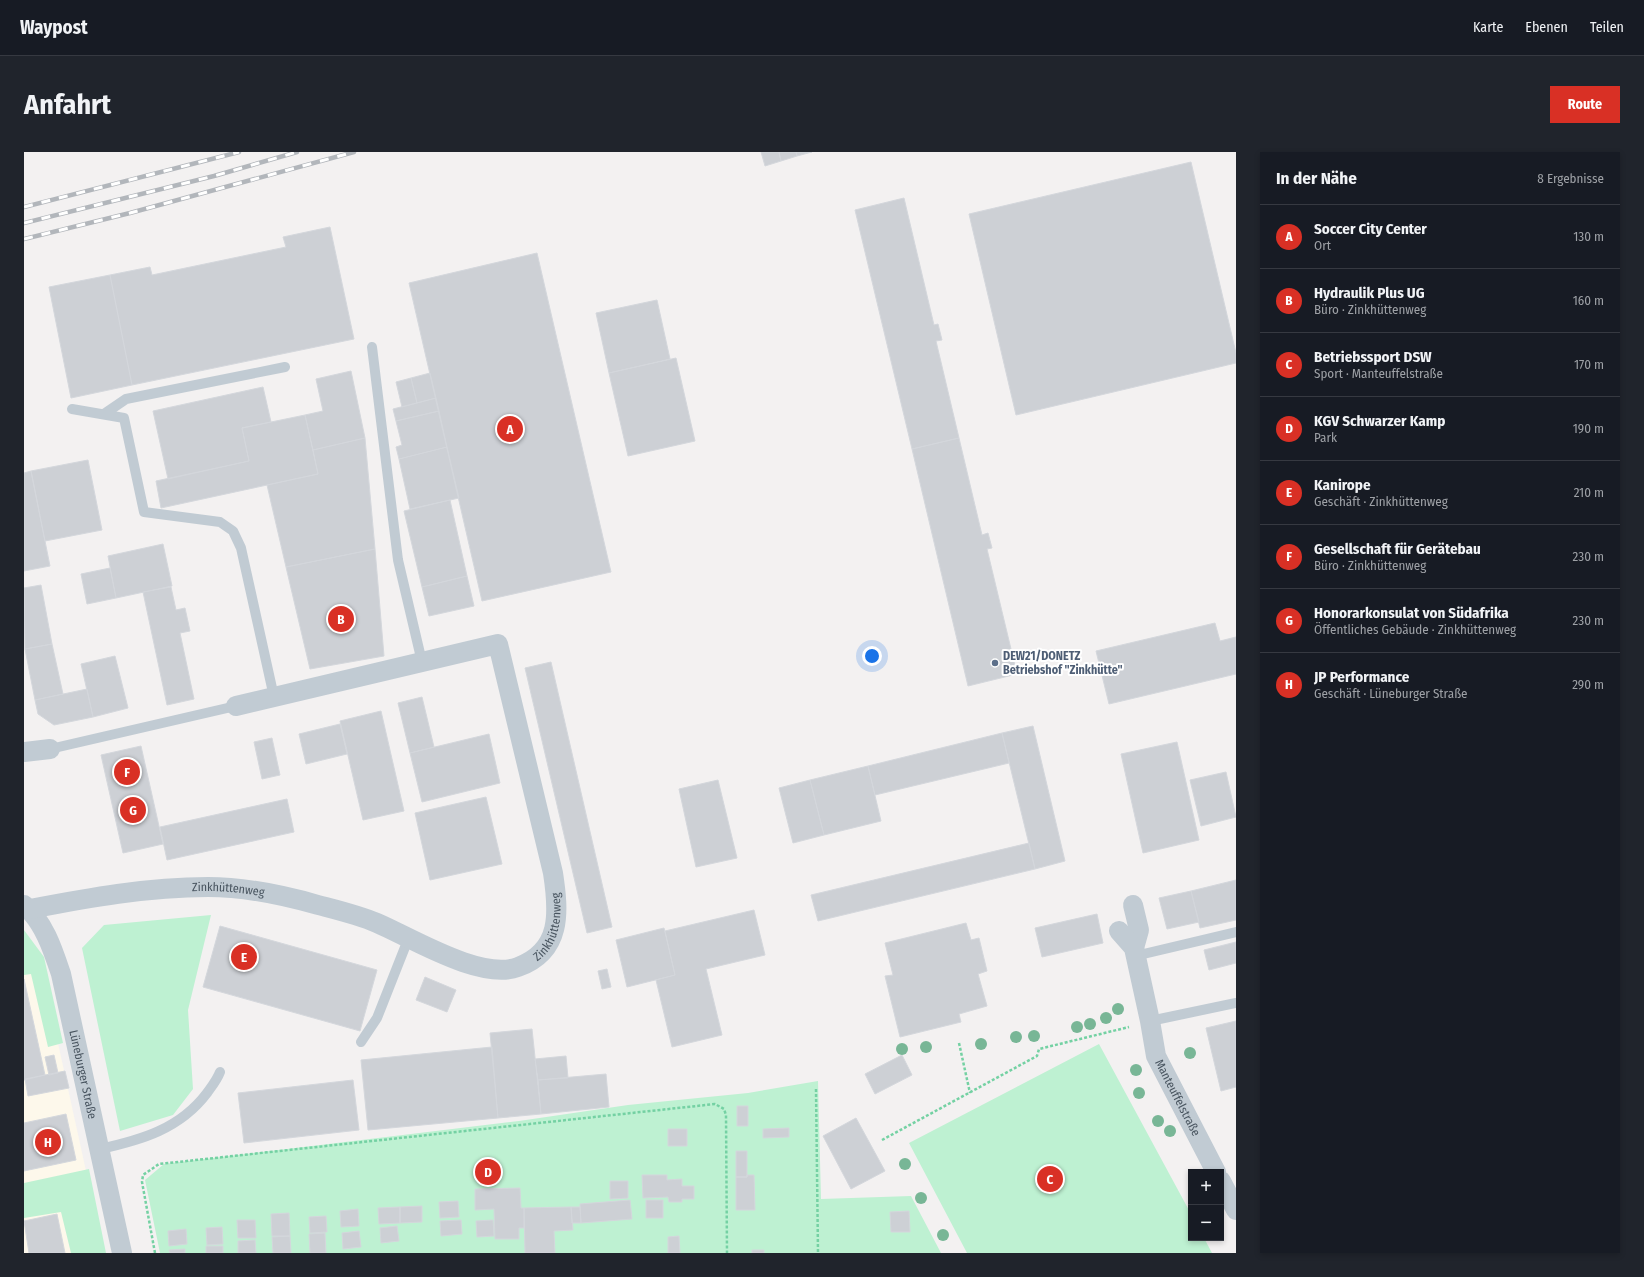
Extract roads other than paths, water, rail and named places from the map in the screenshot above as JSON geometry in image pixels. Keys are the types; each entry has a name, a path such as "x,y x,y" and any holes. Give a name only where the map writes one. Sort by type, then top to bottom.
{"street":[{"name":"Zinkhüttenweg","path":"27,907 154,889 209,887 258,892 317,904 375,922 470,966 497,971 518,968 539,957 548,946 554,933 557,915 557,897 553,873 498,644 236,706"},
{"path":"24,752 50,749"},
{"name":"Manteuffelstraße","path":"1133,905 1139,930 1135,952 1156,1056 1214,1169"},
{"name":"Lüneburger Straße","path":"27,907 47,937 61,974 67,1009 100,1149 122,1253"},
{"name":"Manteuffelstraße","path":"1120,931 1135,952"},
{"path":"1224,1187 1236,1210"}],"lane":[{"path":"372,347 398,560 422,662"},
{"path":"104,414 126,399 285,367"},
{"path":"72,409 124,418 144,512 220,522 234,531 241,548 274,697"},
{"path":"50,749 236,706"},
{"path":"1135,952 1236,932"},
{"path":"361,1042 377,1018 409,937"},
{"path":"1150,1021 1236,1003"},
{"path":"100,1149 157,1133 184,1117 198,1105 217,1079 220,1072"}],"railway":[{"path":"24,207 239,152"},
{"path":"24,223 214,176 297,152"},
{"path":"24,239 130,213 354,152"}],"place":[{"name":"Soccer City Center","path":"510,429"},
{"name":"Hydraulik Plus UG","path":"341,619"},
{"name":"DEW21/DONETZ Betriebshof \"Zinkhütte\"","path":"995,663"},
{"name":"Gesellschaft für Gerätebau","path":"127,772"},
{"name":"Honorarkonsulat von Südafrika","path":"133,810"},
{"name":"Kanirope","path":"244,957"},
{"name":"JP Performance","path":"48,1142"},
{"name":"KGV Schwarzer Kamp","path":"488,1172"},
{"name":"Betriebssport DSW","path":"1050,1179"}]}
